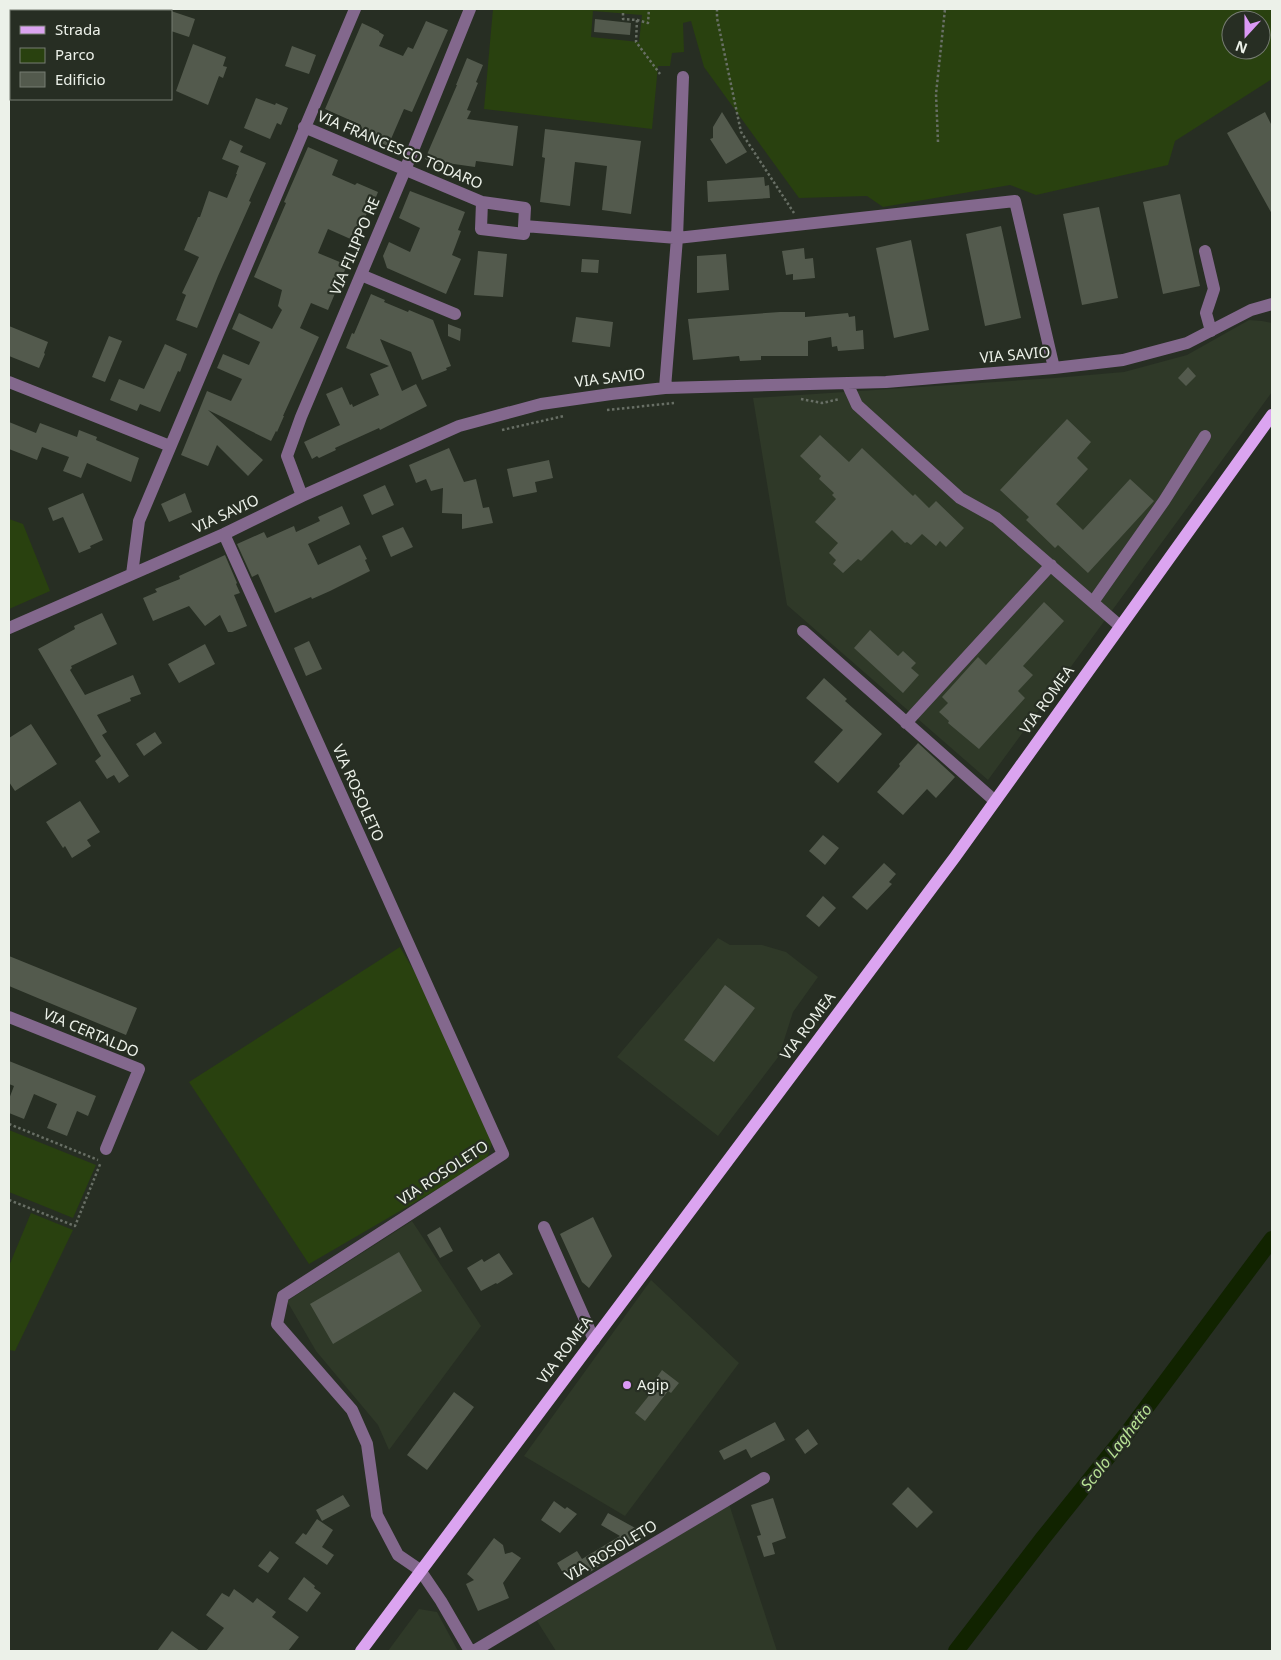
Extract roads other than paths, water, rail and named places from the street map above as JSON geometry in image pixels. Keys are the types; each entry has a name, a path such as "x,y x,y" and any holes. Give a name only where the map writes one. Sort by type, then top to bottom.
{"main road":[{"name":"VIA ROMEA","path":"361,1651 955,857 1272,414"}],"street":[{"path":"132,574 139,521 355,9"},
{"name":"VIA FILIPPO RE","path":"302,496 287,456 301,417 405,170 470,9"},
{"path":"665,388 677,238 683,76"},
{"name":"VIA FRANCESCO TODARO","path":"304,127 482,202 525,208 524,234 482,229 482,202"},
{"name":"VIA FRANCESCO TODARO","path":"524,226 677,238 1015,201 1054,368"},
{"path":"1205,251 1214,290 1206,313 1211,330"},
{"path":"361,274 455,314"},
{"name":"VIA SAVIO","path":"9,628 224,534 302,496 459,426 541,404 665,388 886,382 1054,368 1123,360 1187,343 1251,310 1272,304"},
{"path":"1251,310 1272,315"},
{"path":"9,382 170,446"},
{"path":"847,383 857,405 960,498 996,518 1120,626"},
{"path":"1093,602 1164,501 1205,436"},
{"name":"VIA ROSOLETO","path":"224,534 503,1154 283,1296 277,1324 352,1410 367,1444 377,1515 398,1555 420,1570 472,1651 764,1478"},
{"path":"906,723 1050,565"},
{"path":"802,631 995,801"},
{"name":"VIA CERTALDO","path":"9,1017 139,1069 106,1149"},
{"path":"544,1227 594,1340"}],"waterway":[{"name":"Scolo Laghetto","path":"956,1651 1128,1432 1272,1239"}],"place":[{"name":"Agip","path":"627,1385"}]}
